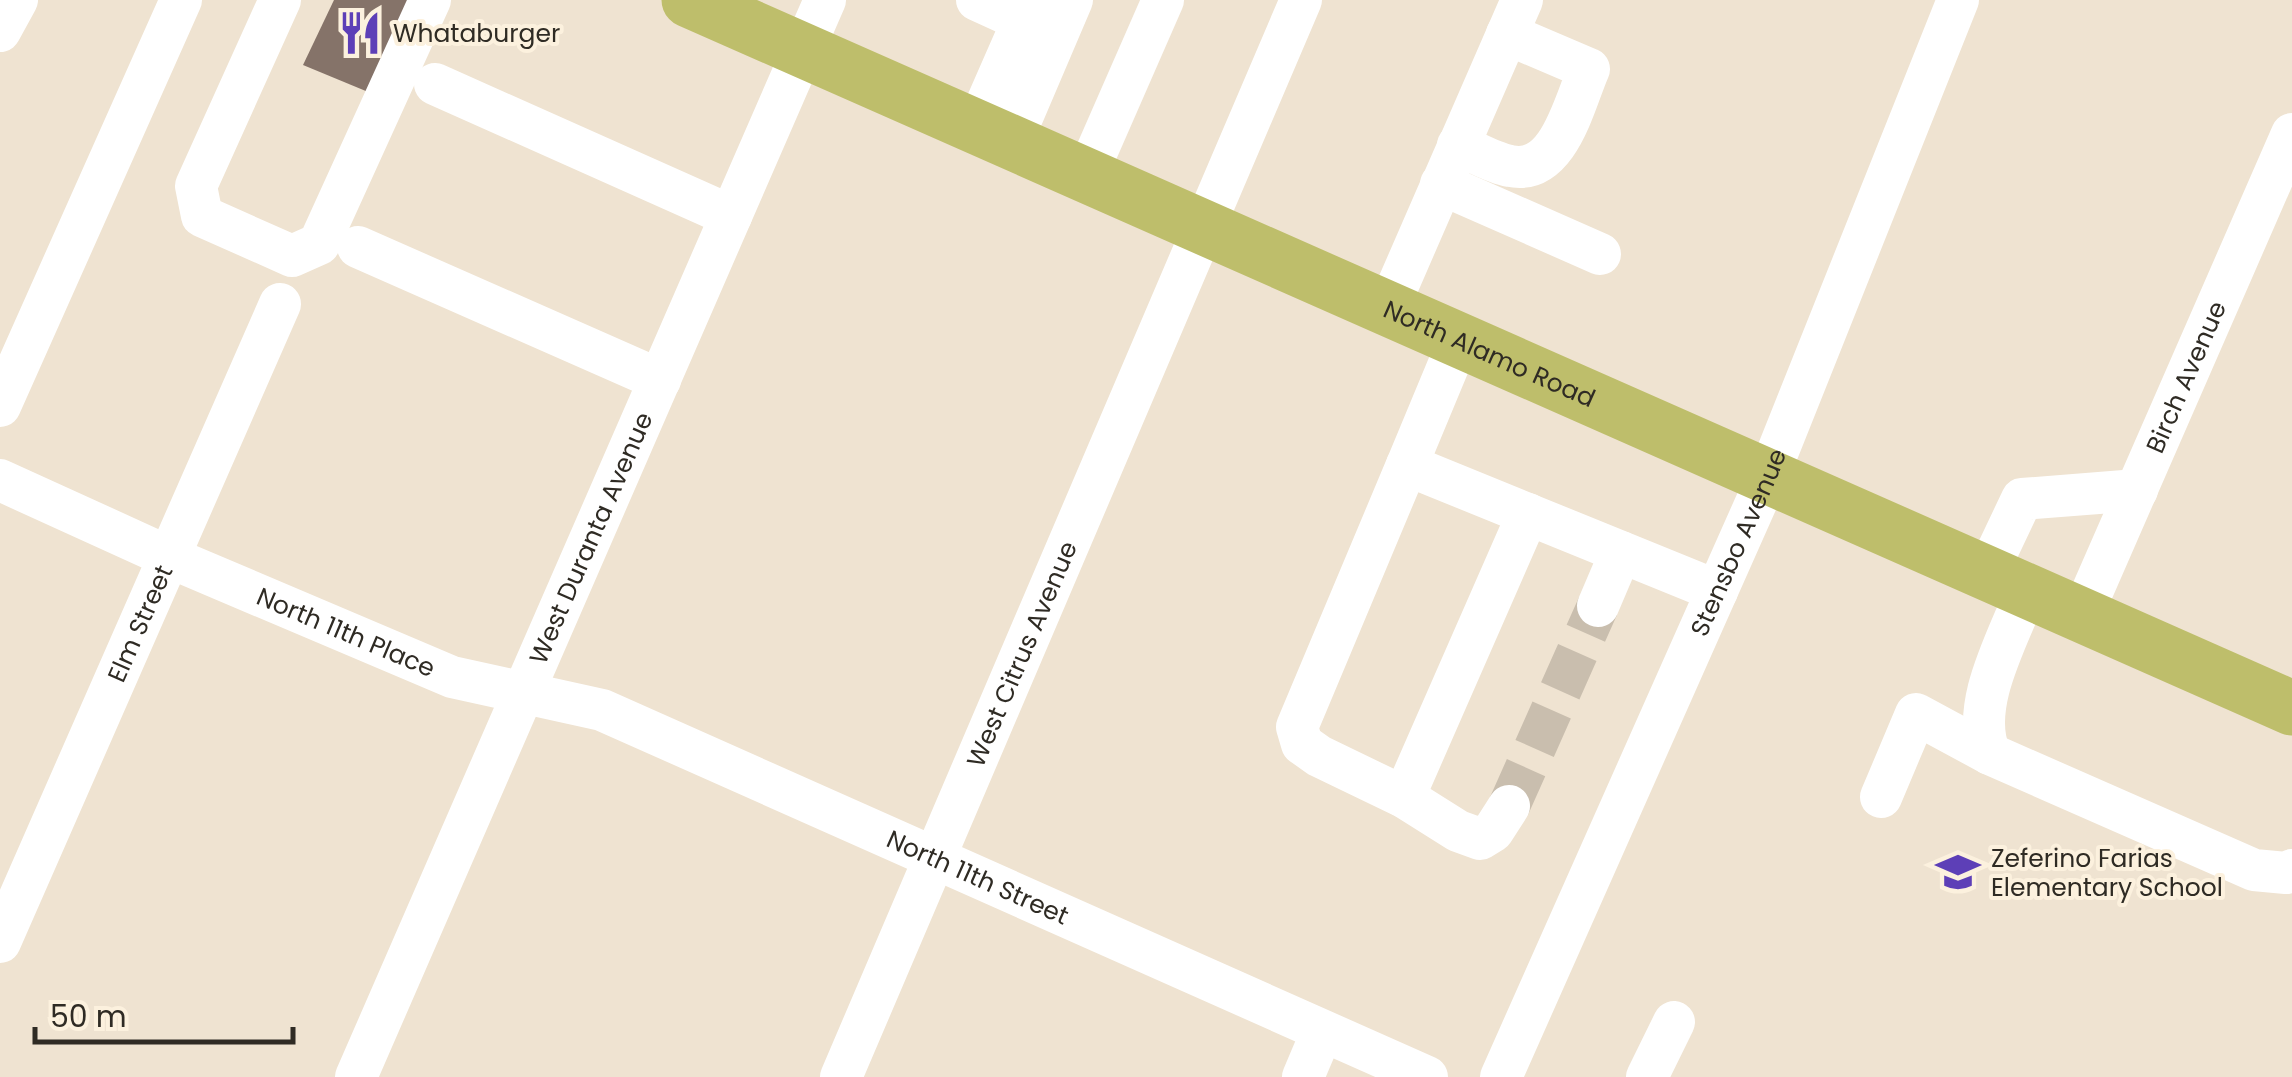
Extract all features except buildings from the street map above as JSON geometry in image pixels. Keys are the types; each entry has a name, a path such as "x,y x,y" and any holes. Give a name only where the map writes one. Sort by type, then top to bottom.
{"main road":[{"name":"North Alamo Road","path":"689,0 2292,708"}],"street":[{"path":"0,32 16,0"},
{"path":"0,406 181,0"},
{"path":"280,0 196,186 202,216 292,256 319,244 430,0"},
{"name":"West Duranta Avenue","path":"356,1077 825,0"},
{"path":"977,0 1028,10 994,135"},
{"path":"994,135 1072,0"},
{"path":"1086,176 1163,0"},
{"path":"1126,87 1162,54 1190,0"},
{"name":"West Citrus Avenue","path":"841,1077 1302,0"},
{"name":"Stensbo Avenue","path":"1500,1077 1768,476 1958,0"},
{"path":"1388,308 1458,145 1515,17 1588,69 1554,149 1544,160 1516,167 1458,145"},
{"path":"435,84 730,216"},
{"name":"Birch Avenue","path":"2081,617 2292,134"},
{"path":"1441,184 1600,254"},
{"path":"358,246 660,380"},
{"name":"Elm Street","path":"0,942 280,304"},
{"path":"1459,340 1298,726 1302,744 1318,756 1404,798 1458,831 1480,838 1493,831 1509,806"},
{"path":"1407,465 1717,591"},
{"name":"North 11th Place","path":"0,480 169,557 452,676 525,691"},
{"path":"1990,754 1982,736 1986,698 2022,499 2137,490"},
{"path":"1404,798 1528,514"},
{"path":"1598,606 1621,552"},
{"name":"North 11th Street","path":"525,691 602,710 1428,1077"},
{"path":"1882,797 1916,714 1990,754 2254,870 2292,870"},
{"path":"1647,1077 1674,1022"},
{"path":"1302,1077 1322,1032"}],"tunnel":[{"path":"1509,806 1598,606"}],"place":[{"name":"Whataburger","path":"360,33"},
{"name":"Zeferino Farias Elementary School","path":"1958,872"}]}
